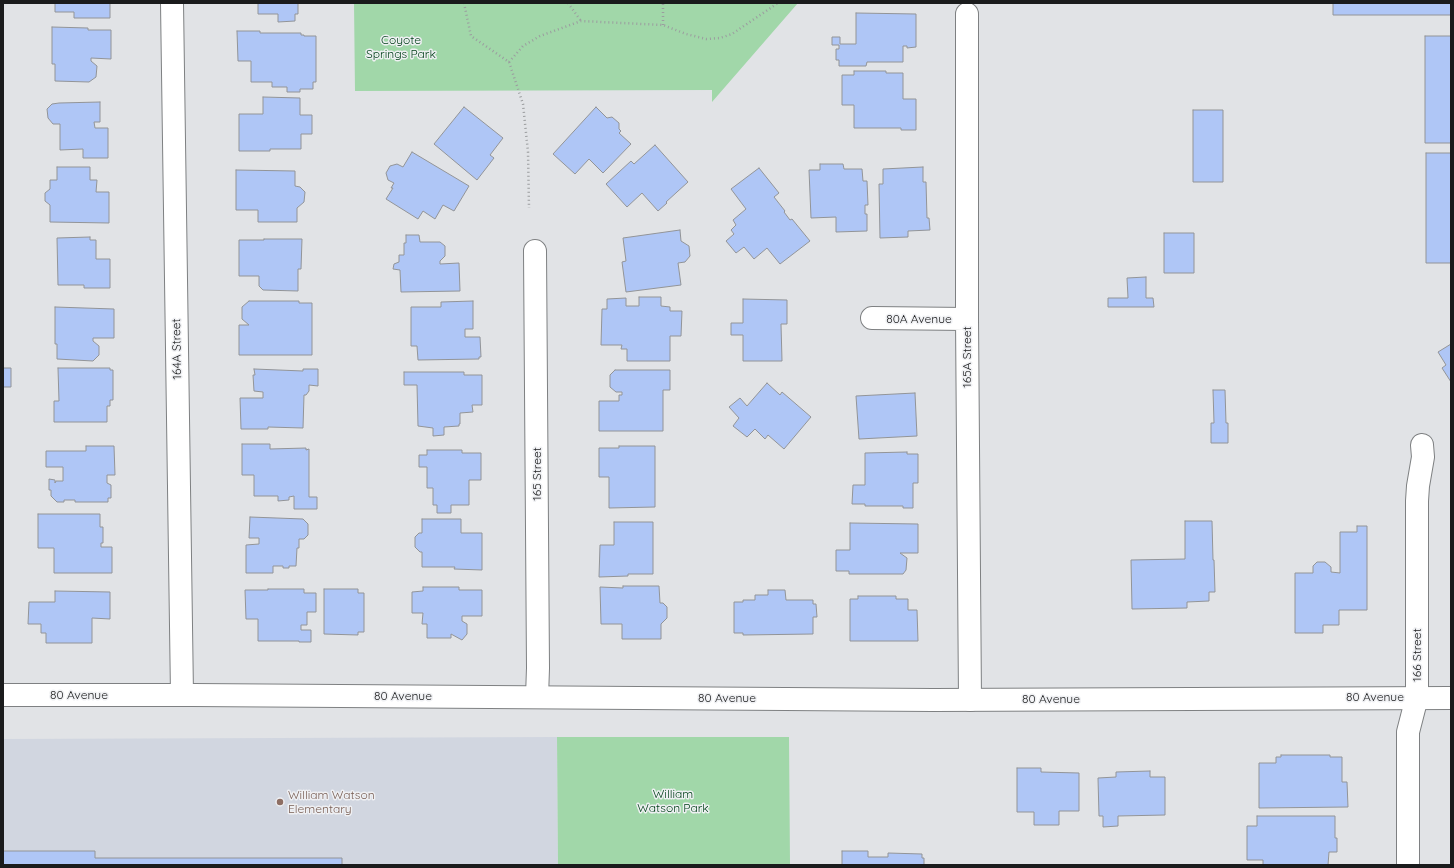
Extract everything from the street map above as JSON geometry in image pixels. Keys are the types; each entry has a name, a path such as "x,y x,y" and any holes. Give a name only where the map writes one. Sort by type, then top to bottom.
{"street":[{"name":"164A Street","path":"172,3 182,694"},
{"name":"165A Street","path":"967,14 967,319 970,700"},
{"name":"165 Street","path":"535,251 537,697"},
{"name":"80A Avenue","path":"872,318 967,319"},
{"name":"166 Street","path":"1408,865 1408,732 1417,697 1417,501 1423,457 1422,445"},
{"name":"80 Avenue","path":"3,694 970,700 1451,698"}],"path":[{"path":"464,3 471,36 509,62 523,104 528,152 529,208"},
{"path":"568,3 581,21"},
{"path":"663,3 663,25"},
{"path":"509,62 524,46 540,36 581,21 663,25 686,34 706,39 720,38 732,34 778,3"}],"shaded area":[{"name":"William Watson Elementary","path":"557,737 558,865 3,865 3,739"}],"green space":[{"name":"Coyote Springs Park","path":"354,3 798,3 712,102 712,90 355,91"},
{"name":"William Watson Park","path":"557,737 789,737 790,865 558,865"}],"building":[{"path":"54,3 110,3 110,18 74,18 74,12 55,12"},
{"path":"258,3 298,3 298,14 295,14 295,21 278,22 278,14 258,14"},
{"path":"1333,3 1451,3 1451,15 1333,15"},
{"path":"856,13 916,14 916,47 907,48 907,46 903,46 903,62 867,62 866,66 839,66 839,60 836,60 836,49 839,49 839,45 832,45 832,37 840,37 840,44 856,44"},
{"path":"52,27 111,30 111,59 91,58 91,61 97,66 96,77 89,82 55,81 55,64 52,64"},
{"path":"237,31 260,31 260,33 301,33 301,35 304,36 316,36 316,82 313,82 313,89 300,89 300,92 287,92 287,87 272,87 272,82 251,82 251,61 238,61"},
{"path":"1425,36 1451,36 1451,143 1425,143"},
{"path":"854,71 886,71 886,73 903,73 903,99 916,99 916,130 901,130 901,128 854,128 854,105 842,105 842,75 854,75"},
{"path":"263,97 300,98 300,115 312,115 312,134 301,134 301,149 239,151 239,114 263,114"},
{"path":"100,102 100,122 94,122 95,128 108,128 108,158 83,158 83,149 60,150 60,124 53,124 48,118 47,109 52,104 59,103"},
{"path":"464,107 503,138 490,155 494,158 477,180 434,144"},
{"path":"596,107 607,118 612,117 619,123 619,129 621,131 619,133 631,144 603,173 589,159 575,174 553,154"},
{"path":"1193,110 1223,110 1223,182 1193,182"},
{"path":"655,145 688,182 658,211 642,193 627,207 606,184 631,161 634,164"},
{"path":"412,152 469,186 454,211 443,205 435,219 423,211 418,219 386,199 393,188 391,188 394,183 388,180 386,173 390,166 397,164 403,167"},
{"path":"1426,153 1451,153 1451,263 1426,263"},
{"path":"820,164 843,164 844,169 862,169 863,181 867,181 868,205 865,205 865,214 867,214 867,231 836,232 836,217 811,218 809,170 820,170"},
{"path":"57,167 90,167 90,180 97,180 96,192 109,192 109,223 50,222 50,205 45,201 45,193 50,189 50,180 57,180"},
{"path":"923,167 923,182 926,182 927,218 929,218 930,230 908,231 908,237 880,238 879,184 883,184 883,169"},
{"path":"759,168 779,193 774,197 785,211 784,212 790,220 792,219 810,241 780,264 767,248 754,259 744,247 736,253 726,241 734,234 731,230 736,225 733,220 746,209 731,189"},
{"path":"236,170 295,171 295,186 300,187 305,192 304,202 297,208 297,222 258,222 258,210 236,210"},
{"path":"680,230 681,241 689,246 690,256 685,262 678,263 681,285 626,292 622,262 626,261 623,238"},
{"path":"1164,233 1194,233 1194,273 1164,273"},
{"path":"406,235 419,235 420,242 440,242 445,246 445,256 440,261 440,264 459,263 460,291 401,292 400,270 393,269 394,264 399,262 399,255 404,255"},
{"path":"90,237 90,240 96,240 96,259 110,259 110,288 84,288 84,285 58,285 57,238"},
{"path":"302,239 301,269 298,269 298,291 263,290 259,286 259,276 239,276 239,240"},
{"path":"1146,277 1146,298 1153,298 1154,307 1108,307 1108,298 1128,298 1127,278"},
{"path":"639,297 661,297 661,306 670,307 670,311 682,311 681,336 670,336 670,361 627,361 627,349 621,349 622,345 601,345 602,309 607,309 607,299 626,298 626,306 639,306"},
{"path":"743,299 787,300 787,324 781,324 782,361 743,361 743,335 731,335 731,323 743,323"},
{"path":"249,301 299,301 299,303 312,303 312,355 239,355 239,325 249,325 242,319 242,307"},
{"path":"473,301 473,329 465,329 465,337 480,337 481,357 479,357 479,359 418,360 417,346 411,346 411,307 441,307 441,302"},
{"path":"55,307 114,309 114,338 93,338 93,341 99,346 99,355 93,361 57,359 57,344 55,344"},
{"path":"1451,344 1451,382 1442,368 1446,365 1438,352"},
{"path":"3,368 11,368 11,387 3,387"},
{"path":"58,368 110,368 110,370 113,370 113,400 110,400 110,406 107,406 107,422 54,422 54,401 59,401"},
{"path":"254,369 303,371 303,369 318,369 318,386 309,385 309,391 306,395 304,395 303,428 268,427 268,429 241,429 240,398 263,398 263,392 254,391"},
{"path":"615,370 670,370 670,390 663,390 663,431 599,431 599,401 619,401 619,395 622,395 622,392 616,392 610,387 610,375"},
{"path":"404,372 464,372 464,375 482,375 482,405 472,405 473,412 460,413 459,426 444,427 444,435 433,436 433,428 418,426 417,385 404,385"},
{"path":"767,383 780,395 782,392 811,417 784,449 768,435 765,439 755,429 747,437 733,426 739,418 729,407 740,398 747,406"},
{"path":"1213,390 1225,390 1228,443 1211,443 1211,423 1214,423"},
{"path":"915,393 917,436 859,439 856,396"},
{"path":"242,444 270,444 270,449 309,449 309,497 317,497 317,509 294,509 294,496 289,497 289,500 278,501 278,496 254,496 254,475 242,475"},
{"path":"86,446 114,446 115,475 107,475 107,483 111,485 111,498 108,498 108,502 75,502 75,500 64,500 64,502 57,502 51,496 51,490 49,490 49,479 55,480 55,483 56,481 63,481 63,467 46,467 46,451 86,451"},
{"path":"619,446 655,446 655,507 609,508 609,477 599,477 599,448 619,448"},
{"path":"427,450 462,450 462,453 481,453 481,480 469,480 469,505 451,505 451,513 437,513 437,505 433,505 433,488 427,488 427,467 419,467 419,455 427,455"},
{"path":"907,452 907,454 918,454 918,483 913,483 913,508 903,508 903,506 865,506 865,504 852,504 853,485 865,485 865,453"},
{"path":"38,514 100,514 100,527 103,527 103,543 101,543 101,547 112,547 112,573 54,573 54,548 38,548"},
{"path":"250,517 303,519 308,524 308,535 304,539 299,539 296,566 283,568 283,566 273,566 273,573 246,573 246,545 259,544 259,538 249,538"},
{"path":"422,519 461,519 461,533 482,533 482,570 454,569 455,567 422,567 422,552 415,547 415,537 419,533 422,533"},
{"path":"1185,521 1212,521 1215,592 1209,592 1209,601 1187,602 1187,608 1132,609 1131,560 1185,559"},
{"path":"614,522 653,522 653,574 628,574 628,576 599,577 600,545 614,545"},
{"path":"850,523 918,524 918,553 900,553 907,558 906,570 903,574 849,574 849,571 836,571 836,550 850,550"},
{"path":"1357,526 1367,526 1367,610 1339,610 1339,625 1323,625 1323,633 1295,633 1295,573 1313,573 1313,566 1317,562 1325,562 1331,567 1331,572 1340,573 1340,532 1357,532"},
{"path":"623,586 659,586 660,603 663,603 667,607 667,618 661,624 661,639 622,639 622,624 601,624 600,587 623,588"},
{"path":"423,587 459,587 459,590 482,590 482,616 462,616 462,621 467,624 467,634 462,640 451,634 451,638 427,638 427,624 422,624 423,613 412,613 412,592 423,591"},
{"path":"304,589 304,593 316,593 316,612 307,612 307,625 301,625 301,630 311,630 311,642 258,641 258,619 246,619 245,590"},
{"path":"324,589 358,589 358,593 364,593 364,632 358,632 358,635 324,634"},
{"path":"768,590 785,590 786,600 813,600 813,604 816,604 817,617 813,617 813,634 743,635 743,633 734,633 734,602 755,600 755,595 768,595"},
{"path":"55,591 110,592 110,619 92,618 92,643 46,643 46,633 41,633 41,624 28,624 29,602 55,602"},
{"path":"858,596 896,596 896,599 908,599 908,610 917,610 918,641 850,641 850,599 858,599"},
{"path":"1281,755 1330,755 1330,757 1342,757 1342,782 1347,782 1348,807 1259,808 1259,763 1276,763 1276,757 1281,757"},
{"path":"1017,768 1041,768 1041,772 1079,773 1079,811 1059,811 1059,825 1034,825 1034,812 1017,812"},
{"path":"1150,771 1150,777 1165,777 1165,815 1118,816 1118,826 1103,827 1103,816 1099,816 1098,778 1116,777 1116,772"},
{"path":"1257,816 1335,816 1335,838 1337,838 1337,852 1329,852 1328,865 1263,865 1263,860 1247,860 1247,826 1257,826"},
{"path":"3,851 95,851 95,858 342,858 342,865 3,865"},
{"path":"842,851 868,851 868,857 888,857 888,853 922,854 922,858 924,858 924,865 842,865"}],"place":[{"name":"William Watson Elementary","path":"280,802"}]}
